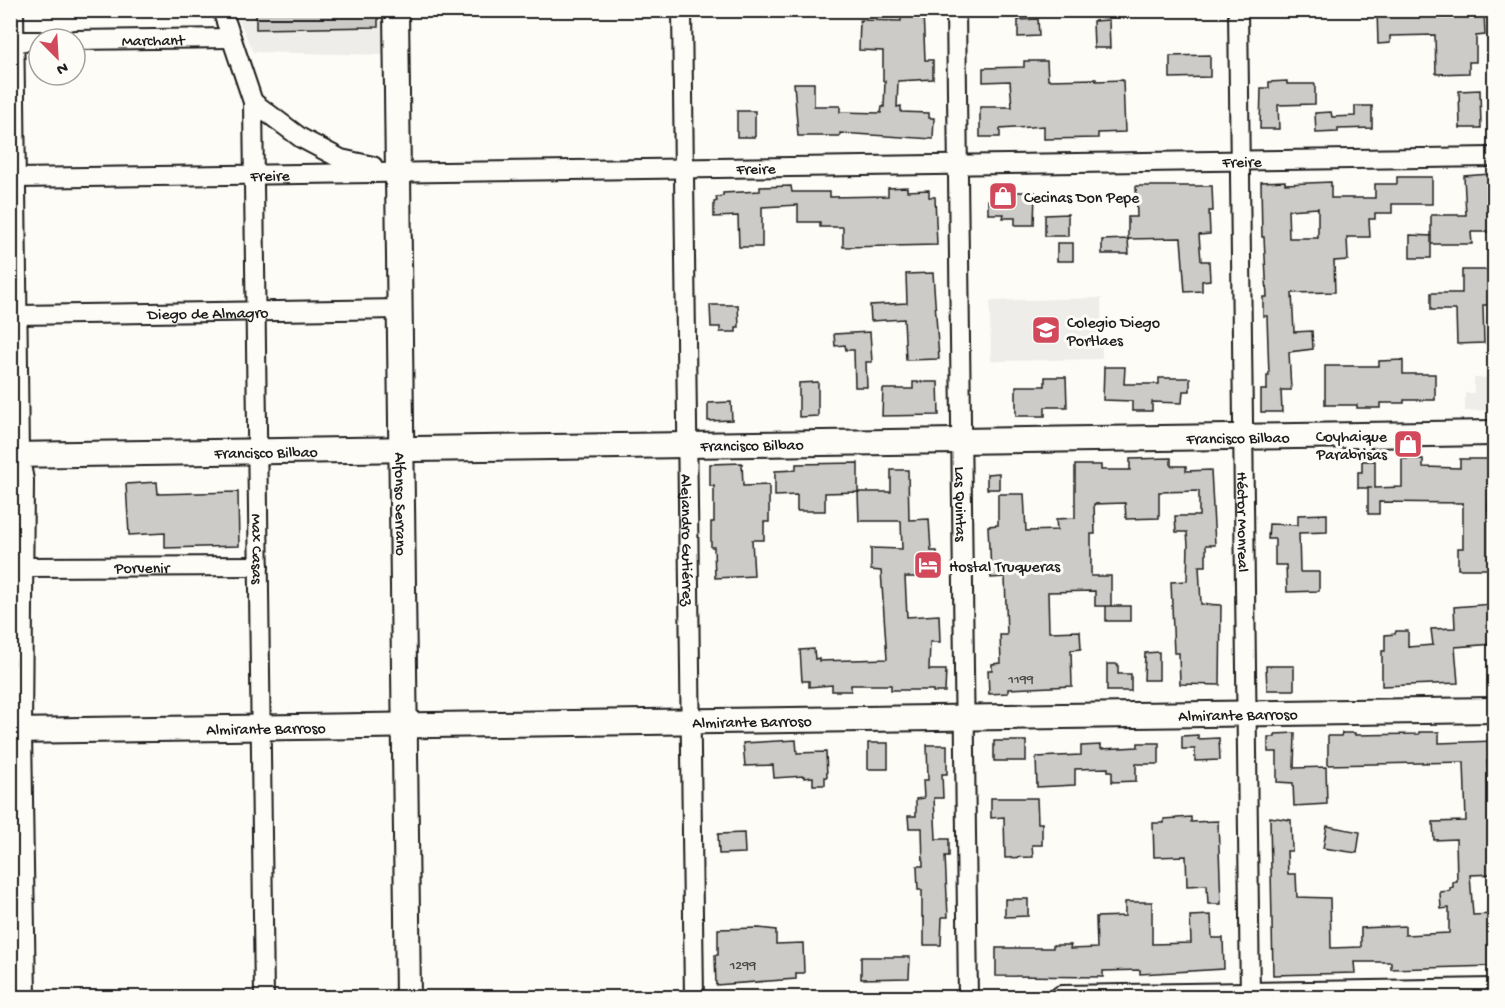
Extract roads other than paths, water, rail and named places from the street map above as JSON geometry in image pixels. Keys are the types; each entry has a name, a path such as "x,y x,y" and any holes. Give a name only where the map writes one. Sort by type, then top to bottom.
{"street":[{"path":"14,10 12,41 18,315 15,455 24,480 25,567 16,731 26,998"},
{"name":"Max Casas","path":"222,10 253,102 264,998"},
{"name":"Alfonso Serrano","path":"396,10 408,998"},
{"name":"Alejandro Gutiérrez","path":"682,10 694,998"},
{"name":"Las Quintas","path":"956,10 968,998"},
{"name":"Héctor Monreal","path":"1238,10 1250,996"},
{"name":"Marchant","path":"87,40 231,38"},
{"path":"253,102 301,138 341,159 398,172"},
{"name":"Freire","path":"16,178 1494,157"},
{"name":"Diego de Almagro","path":"18,315 399,309"},
{"name":"Francisco Bilbao","path":"15,455 1494,433"},
{"name":"Porvenir","path":"25,567 259,566"},
{"name":"Almirante Barroso","path":"16,731 1494,710"},
{"path":"1062,998 1494,991"}],"place":[{"name":"Cecinas Don Pepe","path":"1003,196"},
{"name":"Colegio Diego Portlaes","path":"1046,330"},
{"name":"Coyhaique Parabrisas","path":"1408,444"},
{"name":"Hostal Truqueras","path":"928,565"}]}
